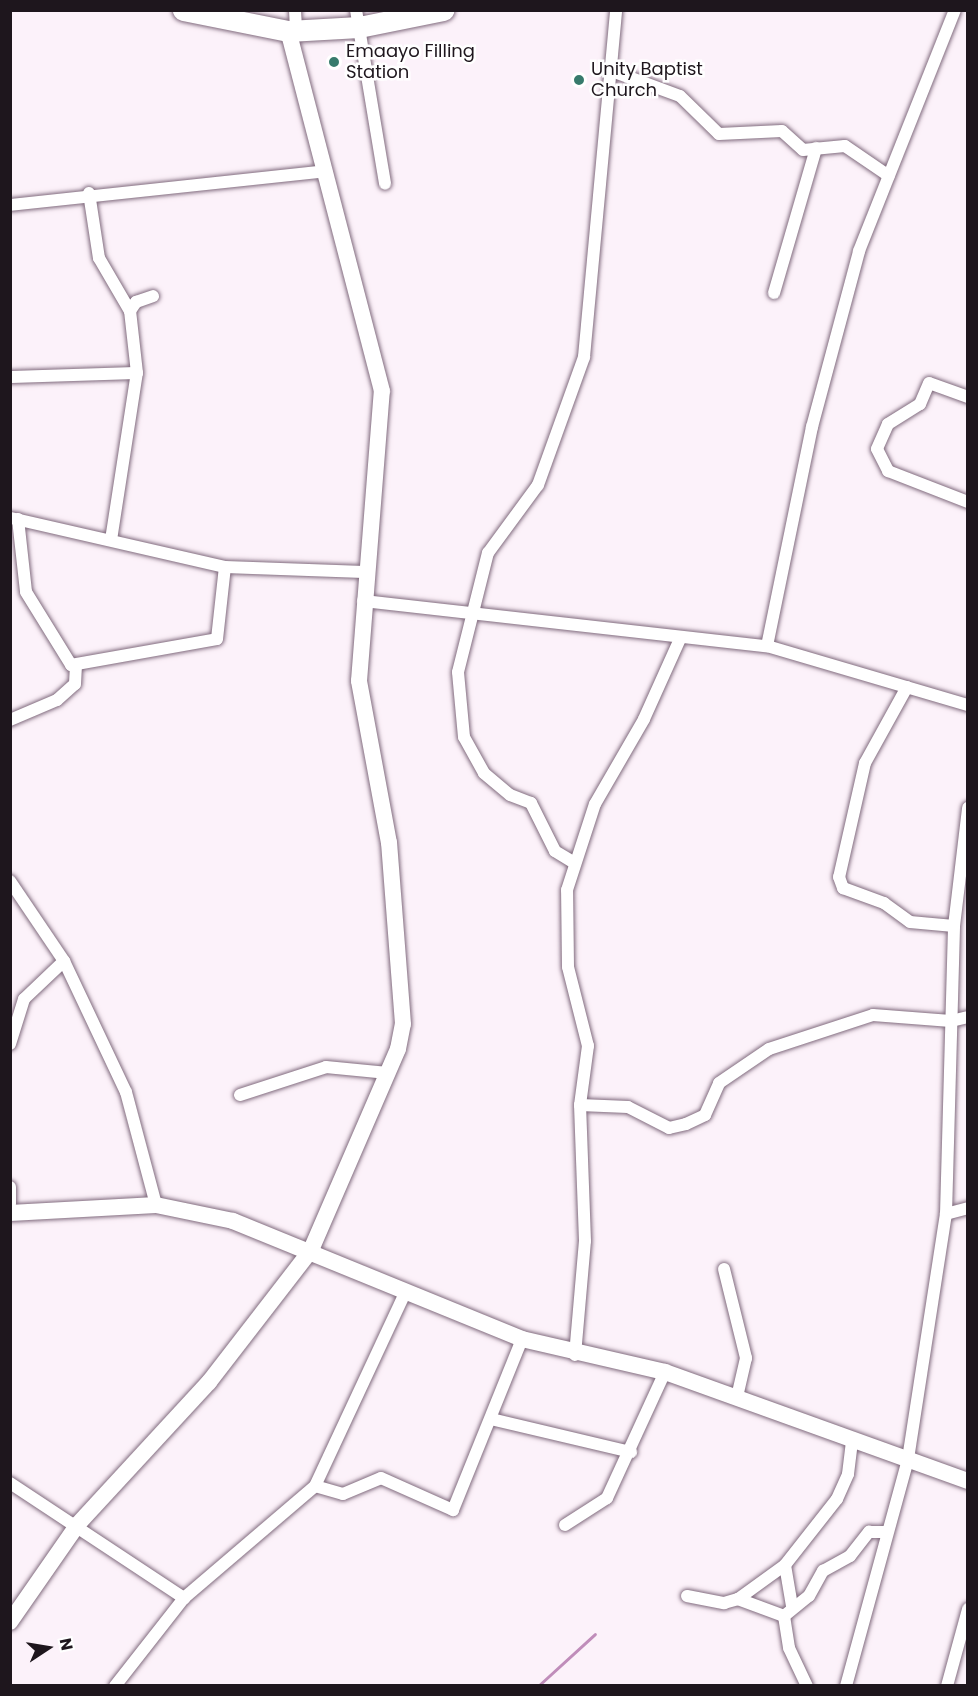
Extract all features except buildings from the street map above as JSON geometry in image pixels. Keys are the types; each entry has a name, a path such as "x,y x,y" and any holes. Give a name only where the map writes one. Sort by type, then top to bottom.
{"highway":[{"path":"183,10 293,24 442,10"}],"street":[{"path":"573,862 555,851 531,803 510,795 484,773 464,737 458,672 488,553 538,485 584,357 616,10"},
{"path":"766,646 835,334 889,176 955,10"},
{"path":"357,19 385,184"},
{"path":"10,1622 78,1524 208,1382 311,1250 388,1072 403,1024 403,995 389,843 362,710 364,572 382,391 326,171 293,24"},
{"path":"612,71 680,96 719,134 782,131 803,150 845,146 889,176"},
{"path":"774,293 816,148"},
{"path":"10,205 89,193 326,171"},
{"path":"89,193 99,258 130,311 137,373 111,540"},
{"path":"130,311 136,302 153,296"},
{"path":"10,376 137,373"},
{"path":"968,397 929,383 920,404 888,424 877,449 888,471 968,502"},
{"path":"225,567 218,639 71,665 26,592 14,518 225,567 364,572"},
{"path":"363,602 473,617 766,646 968,705"},
{"path":"574,1355 585,1241 580,1105 588,1046 563,932 573,862 595,804 644,720 680,639"},
{"path":"10,720 57,700 75,684 76,665"},
{"path":"907,687 865,763 839,877 843,888 884,903 910,922 954,926"},
{"path":"846,1686 861,1647 884,1532 908,1458 946,1214 954,926 968,808"},
{"path":"10,881 64,961 126,1092 156,1205"},
{"path":"10,1044 24,999 64,961"},
{"path":"580,1105 628,1107 669,1128 686,1124 705,1115 719,1083 769,1049 873,1015 951,1021 968,1017"},
{"path":"240,1095 326,1067 388,1072"},
{"path":"10,1187 10,1204"},
{"path":"10,1213 156,1205 232,1221 311,1250 522,1339 574,1355 665,1372 968,1481"},
{"path":"946,1214 968,1208"},
{"path":"724,1269 746,1358 737,1396"},
{"path":"115,1686 184,1598 315,1486 406,1291"},
{"path":"315,1486 343,1494 381,1478 453,1510 522,1339"},
{"path":"565,1525 607,1498 631,1452 665,1372"},
{"path":"491,1419 631,1452"},
{"path":"687,1596 724,1603 738,1599 785,1565 837,1499 848,1474 852,1439"},
{"path":"10,1484 78,1524 184,1598"},
{"path":"738,1599 788,1611 809,1596 823,1571 850,1556 869,1532 884,1532"},
{"path":"785,1565 789,1648 807,1686"},
{"path":"947,1686 968,1609"}],"waterway":[{"path":"538,1686 595,1634"}],"place":[{"name":"Emaayo Filling Station","path":"334,62"},
{"name":"Unity Baptist Church","path":"579,80"}]}
